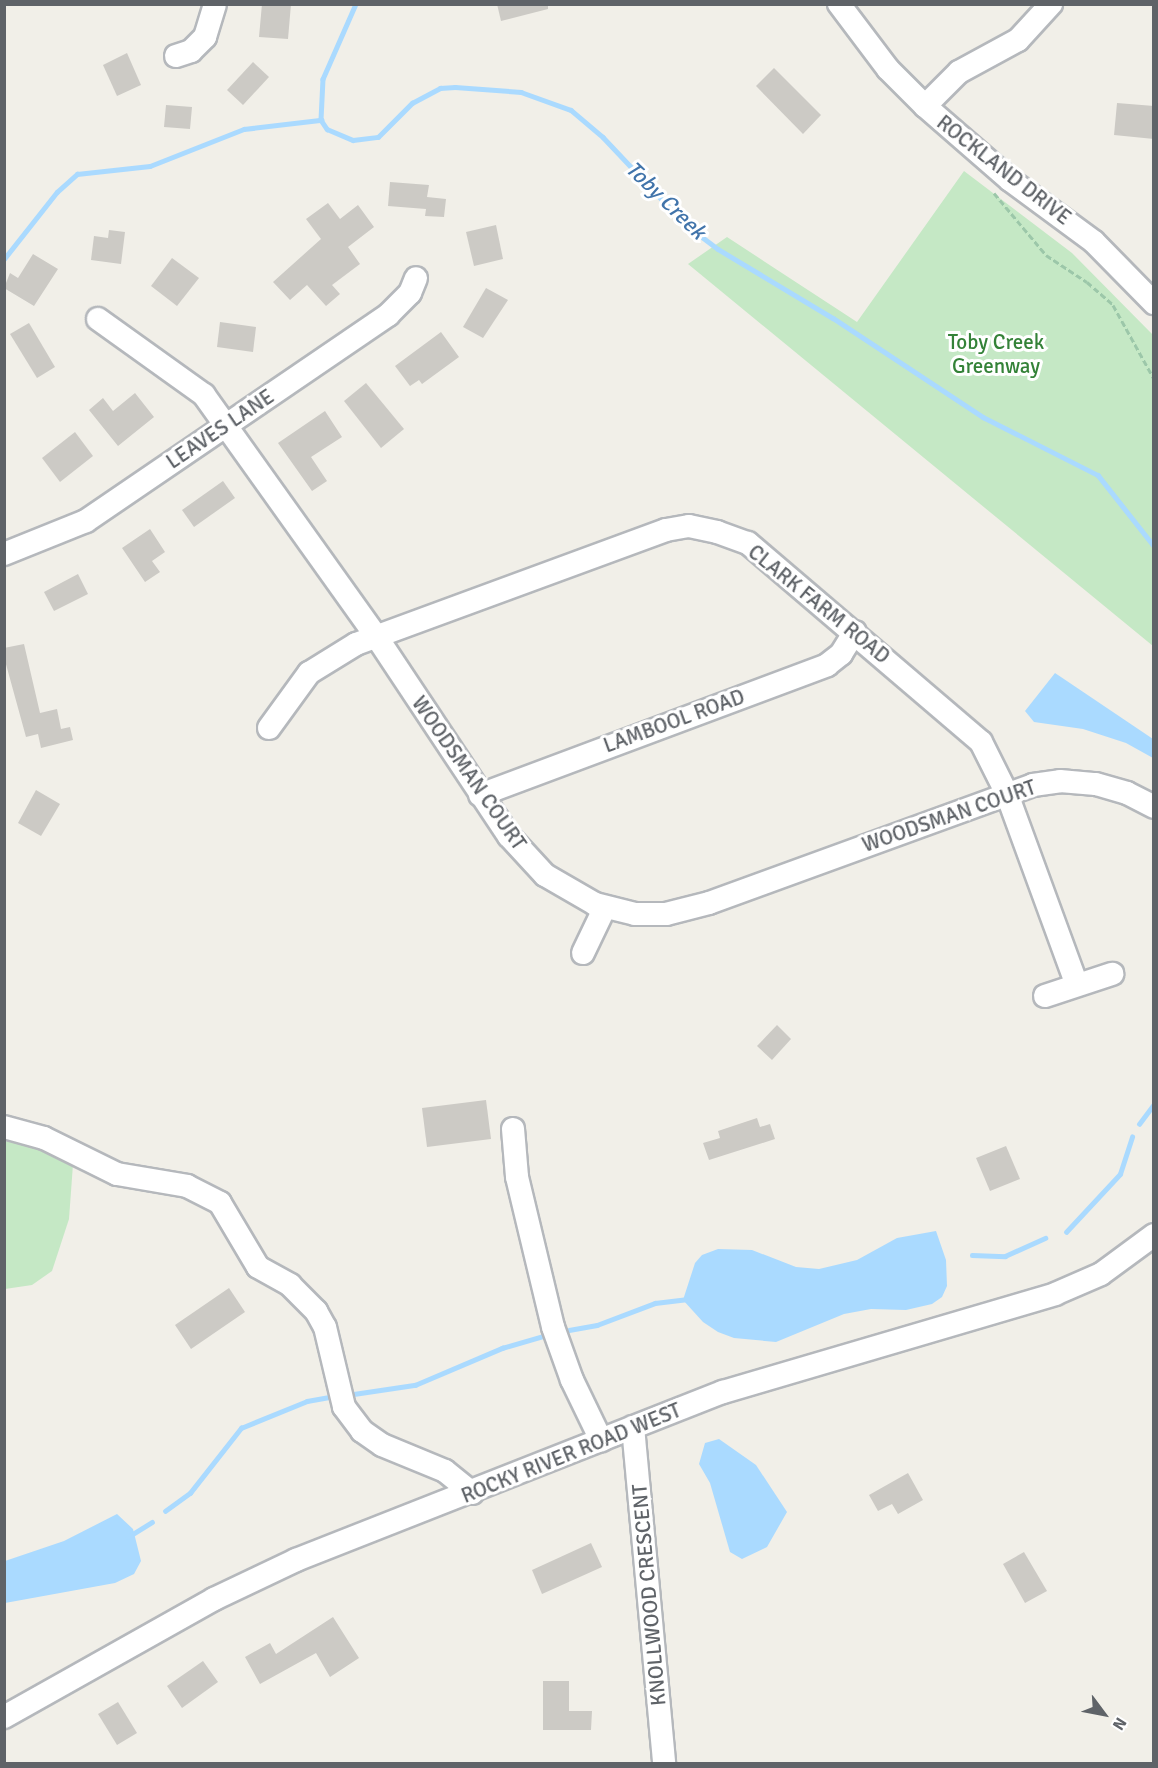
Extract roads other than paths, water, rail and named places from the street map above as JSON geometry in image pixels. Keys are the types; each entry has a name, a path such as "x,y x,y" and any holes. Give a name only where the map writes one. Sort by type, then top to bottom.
{"street":[{"path":"176,56 191,51 205,37 214,4"},
{"name":"ROCKLAND DRIVE","path":"839,4 888,69 925,106 1010,180 1094,242 1154,303"},
{"path":"925,106 959,72 1018,40 1051,4"},
{"name":"LEAVES LANE","path":"4,554 86,521 388,315 410,293 416,278"},
{"name":"WOODSMAN COURT","path":"98,319 187,380 227,425 376,636 509,836 546,874 567,890 605,907 635,914 666,914 709,903 1007,794 1060,781 1096,784 1127,793 1154,807"},
{"name":"CLARK FARM ROAD","path":"269,728 309,673 336,654 376,636 666,530 688,526 748,543 969,729 989,756 1007,794 1077,985"},
{"name":"LAMBOOL ROAD","path":"480,795 827,664 841,654 855,632"},
{"path":"583,953 605,907"},
{"path":"1045,996 1112,974"},
{"path":"4,1127 44,1138 117,1174 187,1186 220,1203 258,1267 290,1285 316,1311 325,1327 344,1407 372,1439 445,1471 472,1492"},
{"path":"513,1129 519,1185 553,1327 572,1380 601,1440"},
{"name":"ROCKY RIVER ROAD WEST","path":"4,1717 221,1596 296,1560 633,1427 784,1372 1055,1294 1101,1274 1154,1235"},
{"name":"KNOLLWOOD CRESCENT","path":"633,1427 663,1764"}],"water":[{"path":"1055,673 1153,739 1153,758 1126,743 1083,729 1034,722 1025,711"},
{"path":"936,1231 946,1260 947,1286 942,1297 932,1304 906,1310 871,1309 844,1314 776,1342 734,1338 718,1332 703,1322 683,1300 695,1263 702,1255 718,1249 752,1250 796,1267 819,1269 857,1260 897,1238"},
{"path":"719,1439 756,1465 787,1512 767,1547 742,1559 730,1552 710,1483 699,1464 705,1443"},
{"path":"117,1514 133,1529 141,1561 134,1574 115,1583 5,1603 5,1561 64,1541"}],"waterway":[{"name":"Toby Creek","path":"356,4 323,79 321,120 327,129 353,140 378,137 412,103 440,88 521,92 571,110 603,137 685,224 718,249 833,318 983,417 1098,475 1154,546"},
{"path":"4,259 57,192 77,174 150,166 244,129 321,120"},
{"path":"1139,1124 1154,1104"},
{"path":"1066,1232 1120,1174 1132,1137"},
{"path":"972,1255 1005,1256 1045,1238"},
{"path":"569,1330 597,1325 655,1303 688,1299"},
{"path":"347,1395 415,1385 502,1348 543,1336"},
{"path":"165,1511 190,1493 241,1428 307,1401 335,1396"},
{"path":"128,1537 152,1522"}],"park label":[{"name":"Toby Creek Greenway","path":"996,354"}]}
